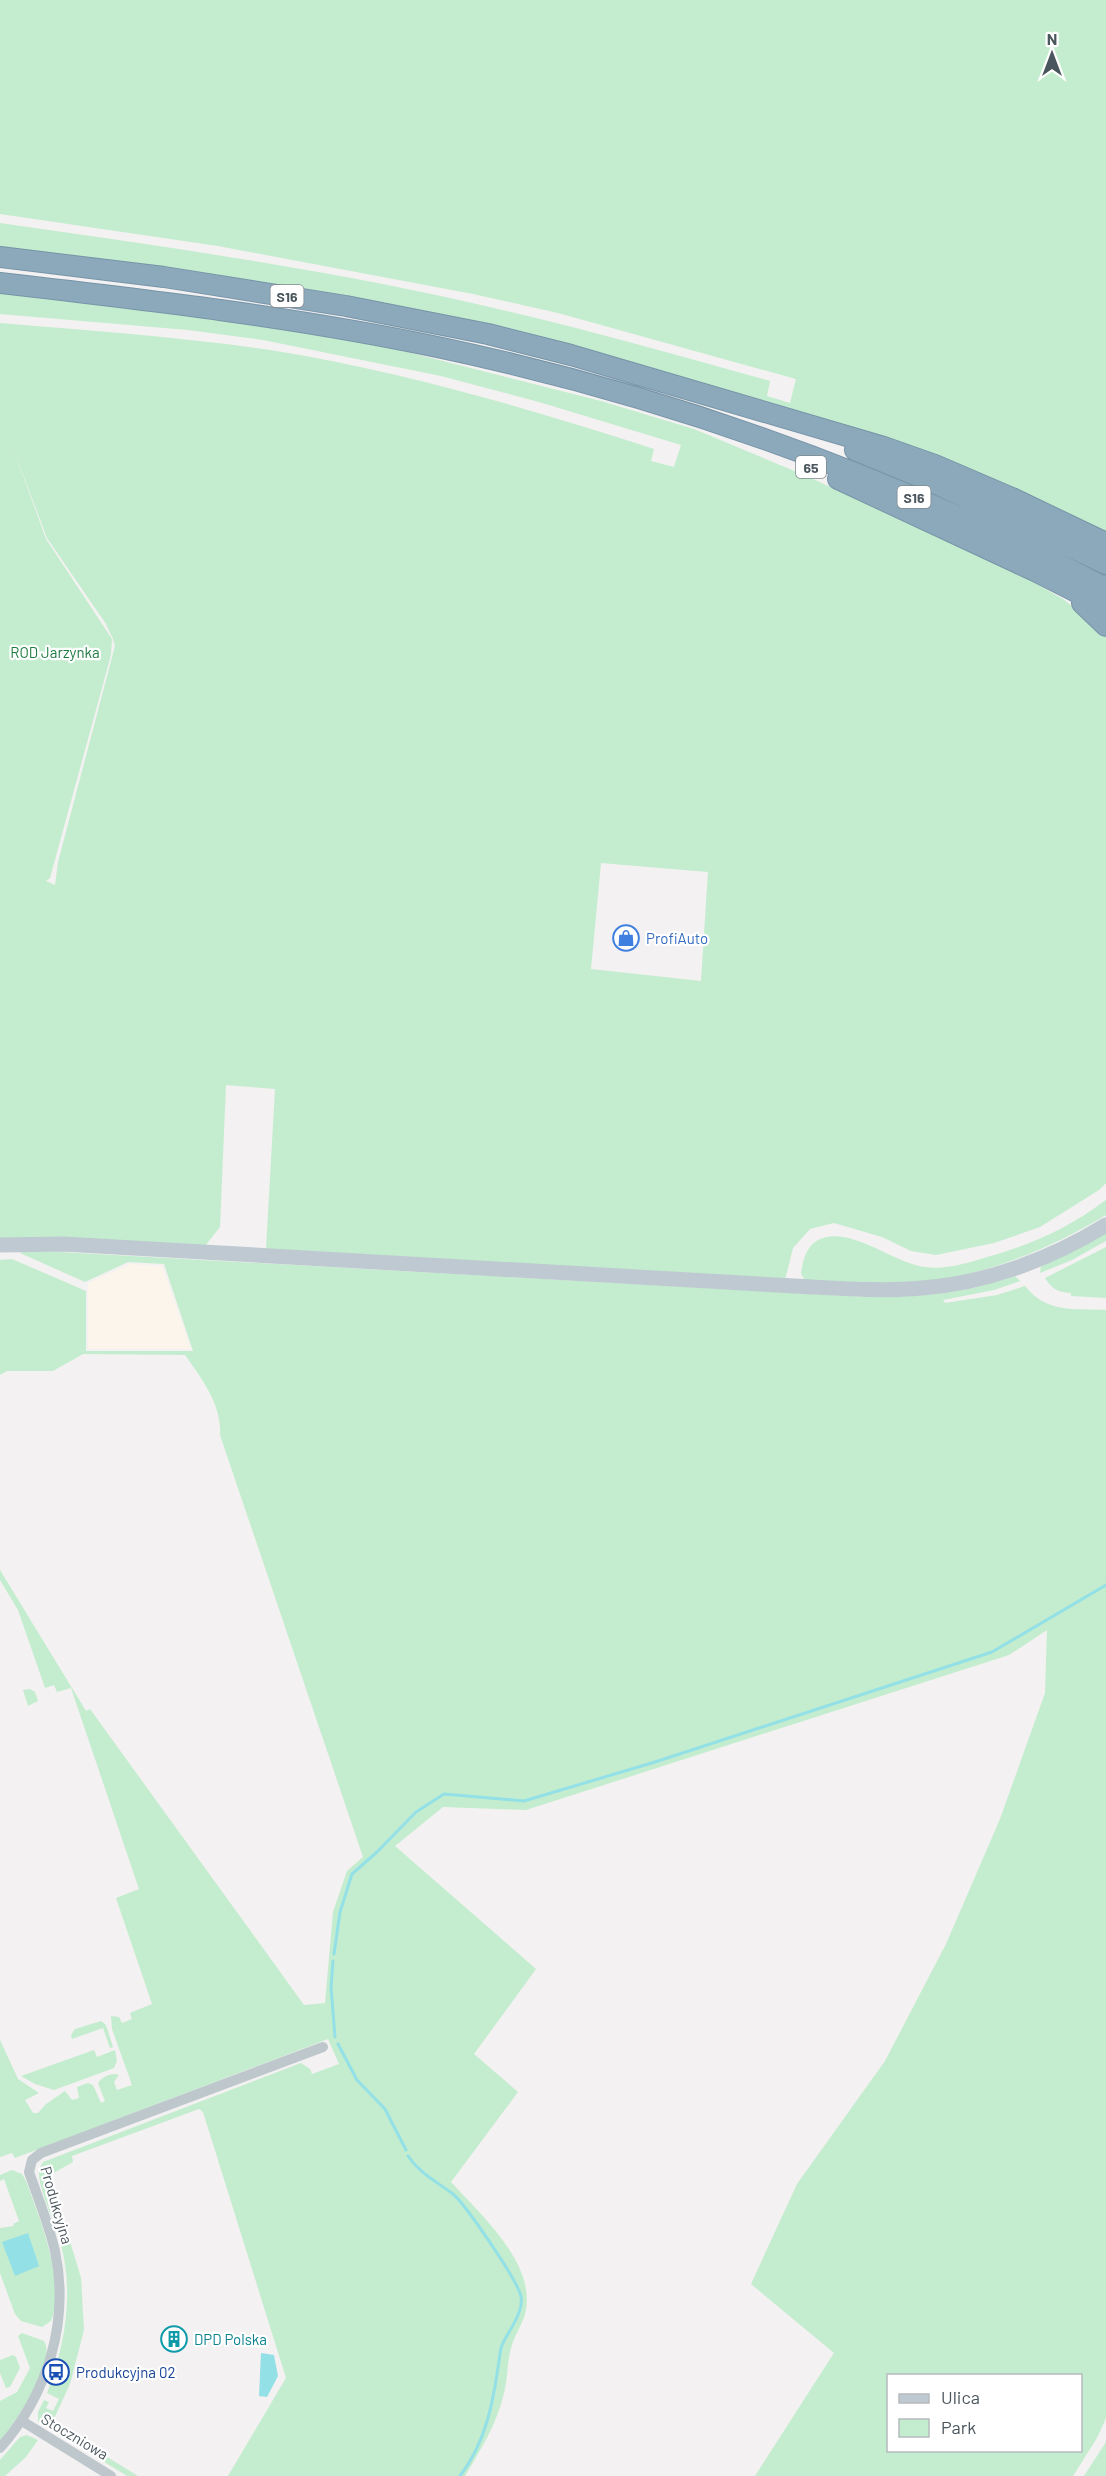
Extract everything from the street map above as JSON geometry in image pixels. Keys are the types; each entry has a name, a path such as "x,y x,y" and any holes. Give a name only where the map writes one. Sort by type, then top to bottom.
{"highway":[{"name":"S16","path":"0,257 235,287 488,334 640,374 737,406 884,447 935,465 1012,498 1106,543"},
{"name":"S16","path":"0,283 179,303 364,333 444,348 568,379 716,422 814,457 915,498 1047,558 1106,588"},
{"name":"S16","path":"737,406 930,481 1106,564"},
{"name":"65","path":"716,422 1035,571 1106,607"},
{"path":"1035,571 1077,600 1106,626"}],"main road":[{"path":"0,1245 63,1244 717,1282 895,1290 924,1288 997,1274 1048,1255 1106,1225"}],"street":[{"name":"Produkcyjna","path":"0,2448 22,2421 37,2395 50,2362 60,2299 54,2248 29,2172 32,2160 41,2153 323,2047"},
{"name":"Stoczniowa","path":"22,2421 111,2476"}],"shaded area":[{"path":"130,1264 162,1266 191,1349 88,1349 88,1283"}],"green space":[{"path":"0,0 1106,0 1106,535 769,408 665,372 559,342 176,270 0,247 0,223 250,260 436,295 600,334 770,381 767,396 790,403 796,379 558,313 473,294 218,246 0,214"},
{"name":"ROD Jarzynka","path":"0,291 169,310 360,340 601,401 694,429 811,478 1028,579 1063,599 1106,636 1106,1183 1099,1190 1040,1227 994,1243 936,1255 911,1251 882,1237 834,1223 810,1229 793,1248 785,1280 266,1249 275,1089 226,1085 220,1227 205,1246 0,1239 0,323 242,346 372,370 514,406 654,449 651,461 674,467 681,445 539,402 441,376 263,340 188,330 0,314","holes":["13,448 47,538 106,624 115,646 58,862 55,885 46,881 50,878 111,655 112,639 46,539","601,863 708,872 701,981 591,969"]},
{"path":"1106,1200 1106,1215 1082,1229 1008,1262 955,1277 928,1282 877,1286 805,1280 801,1274 810,1248 823,1238 834,1236 859,1241 919,1266 953,1266 1035,1241 1077,1219"},
{"path":"1106,1232 1106,1241 1072,1260 1040,1273 1041,1265"},
{"path":"1106,1247 1106,1298 1071,1296 1071,1293 1055,1289 1045,1278"},
{"path":"24,1250 867,1297 959,1291 1015,1276 1020,1281 994,1290 943,1300 945,1303 997,1295 1025,1286 1042,1301 1062,1308 1106,1310 1106,2418 1097,2438 1073,2476 755,2476 834,2353 751,2284 797,2184 885,2061 946,1944 1000,1819 1045,1693 1047,1630 1009,1655 526,1810 443,1807 395,1846 536,1969 474,2054 518,2092 451,2182 504,2242 523,2277 527,2296 525,2314 510,2353 501,2404 488,2436 465,2476 228,2476 286,2378 203,2112 199,2109 72,2156 73,2162 50,2175 81,2278 84,2330 70,2384 52,2423 138,2476 127,2476 38,2421 38,2412 44,2400 49,2402 46,2408 53,2411 59,2399 47,2393 59,2357 67,2301 67,2282 61,2245 40,2182 39,2171 43,2162 301,2063 310,2069 312,2074 339,2064 328,2039 15,2158 12,2153 0,2157 0,2040 18,2079 39,2093 25,2100 33,2113 38,2113 46,2104 65,2091 72,2100 79,2098 77,2087 88,2083 93,2085 101,2103 105,2101 98,2083 105,2077 111,2074 119,2075 114,2082 117,2090 132,2085 112,2029 111,2016 119,2017 122,2023 132,2019 130,2013 152,2004 116,1898 139,1889 71,1688 57,1692 54,1685 45,1688 18,1610 0,1580 0,1570 86,1711 90,1709 304,2005 325,2003 333,1912 347,1871 363,1857 220,1435 218,1413 210,1393 185,1355 83,1354 53,1371 7,1371 0,1375 0,1260 12,1259 86,1291 86,1351 193,1351 164,1264 128,1262 85,1282 20,1253"},
{"path":"30,1689 35,1692 38,1701 28,1706 23,1690"},
{"path":"101,2021 106,2025 113,2047 110,2048 103,2028 72,2039 71,2035 75,2029"},
{"path":"94,2050 97,2057 115,2050 117,2061 114,2068 54,2090 35,2084 21,2076"},
{"path":"12,2170 22,2174 26,2181 44,2231 54,2270 55,2306 51,2321 42,2327 21,2321 15,2314 0,2273 0,2228 14,2226 13,2224 19,2221 4,2179 0,2181 0,2175"},
{"path":"22,2333 44,2341 47,2351 45,2364 32,2393 0,2441 0,2401 17,2392 30,2368 18,2336"},
{"path":"13,2355 20,2368 10,2387 6,2388 0,2373 0,2360"},
{"path":"27,2435 38,2440 26,2457 5,2476 0,2476 0,2460 20,2437"},
{"path":"1106,2442 1106,2476 1084,2476"}],"water":[{"path":"28,2233 39,2266 15,2276 2,2242"},
{"path":"261,2353 274,2355 278,2376 267,2397 259,2396"}],"waterway":[{"path":"334,1954 340,1912 352,1874 416,1812 444,1794 524,1801 655,1762 992,1652 1106,1585"},
{"path":"333,1961 331,1987 335,2037"},
{"path":"338,2044 357,2080 385,2109 406,2150"},
{"path":"408,2156 423,2173 453,2194 459,2201 502,2260 521,2297 518,2315 501,2347 487,2422 476,2450 460,2476"}],"place":[{"name":"ProfiAuto","path":"626,938"},
{"name":"DPD Polska","path":"174,2339"},
{"name":"Produkcyjna 02","path":"56,2372"}]}
